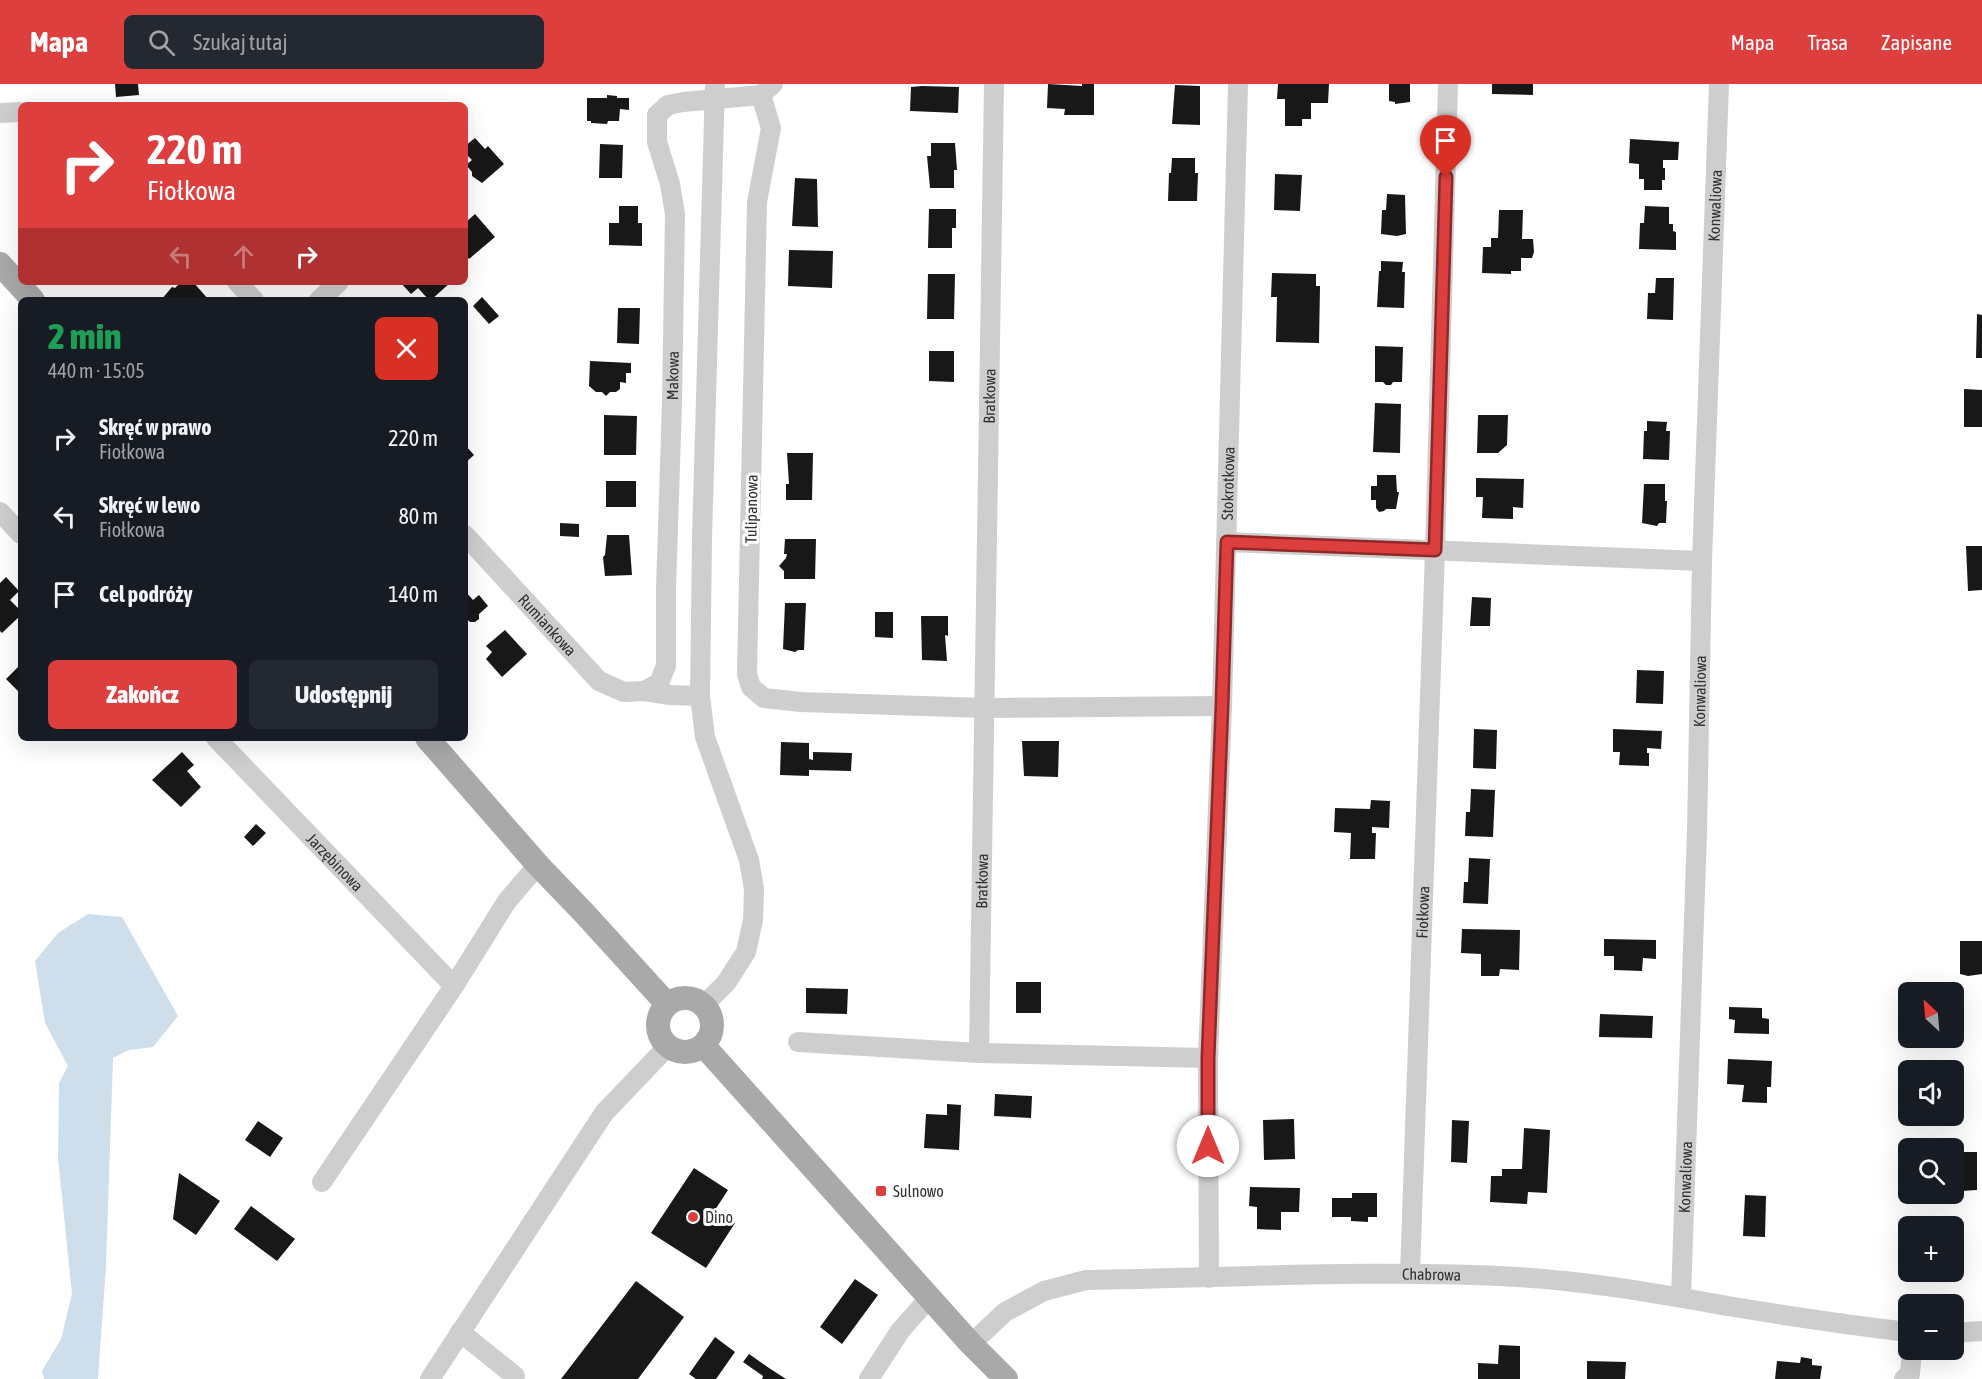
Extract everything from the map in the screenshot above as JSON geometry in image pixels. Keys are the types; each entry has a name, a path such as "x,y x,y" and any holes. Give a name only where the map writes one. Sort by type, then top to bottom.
{"main road":[{"path":"0,264 18,284"},
{"path":"19,285 30,297"},
{"path":"430,741 538,865 667,1004"},
{"path":"681,997 697,1000 704,1005 709,1012 712,1029 703,1045 689,1052 674,1050 661,1039 658,1020 667,1004 681,997"},
{"path":"703,1045 971,1344 1006,1379"}],"street":[{"name":"Bratkowa","path":"979,1053 994,84"},
{"name":"Stokrotkowa","path":"1209,1278 1208,1058 1222,706 1239,84"},
{"name":"Fiołkowa","path":"1410,1274 1435,550 1448,84"},
{"name":"Konwaliowa","path":"1681,1297 1697,844 1702,561 1719,84"},
{"name":"Tulipanowa","path":"714,91 767,89 771,128 757,202 747,662 747,674 751,687 765,698 801,702 984,708"},
{"path":"704,1005 726,983 746,952 753,920 754,889 749,860 705,737 700,696 714,91"},
{"name":"Makowa","path":"644,691 659,683 666,666 672,403 675,214 670,184 657,142 657,115 669,105 714,91"},
{"path":"0,113 18,112"},
{"path":"240,285 251,297"},
{"path":"322,297 336,285"},
{"path":"0,512 18,531"},
{"name":"Rumiankowa","path":"468,537 599,681 624,692 644,691 700,696"},
{"path":"1227,542 1702,561"},
{"path":"984,708 1222,706"},
{"name":"Jarzębinowa","path":"219,741 454,986"},
{"path":"322,1182 454,986 507,901 538,865"},
{"path":"798,1042 979,1053 1208,1058"},
{"path":"430,1379 604,1113 668,1046"},
{"name":"Chabrowa","path":"971,1344 1005,1312 1044,1291 1086,1280 1410,1274 1519,1277 1681,1297 1815,1320 1898,1331"},
{"path":"868,1379 900,1331 930,1297"},
{"path":"1964,1332 1982,1331"},
{"path":"460,1332 514,1376"},
{"path":"1904,1379 1910,1374 1911,1360"}],"water":[{"path":"88,914 122,917 178,1016 153,1047 129,1050 113,1058 106,1266 98,1379 44,1379 42,1371 61,1339 72,1294 58,1158 59,1083 68,1066 45,1023 35,961 58,933"}],"building":[{"path":"115,84 138,84 139,95 116,97"},
{"path":"1048,84 1082,86 1082,84 1094,84 1094,115 1064,115 1065,109 1047,108"},
{"path":"1278,84 1329,84 1328,103 1311,103 1311,119 1302,119 1302,126 1285,126 1285,99 1277,99"},
{"path":"1389,84 1410,84 1410,102 1395,104 1389,101"},
{"path":"1492,84 1533,84 1533,95 1492,94"},
{"path":"1175,85 1200,86 1200,125 1172,124"},
{"path":"911,87 959,87 958,113 910,111"},
{"path":"607,95 629,98 629,110 620,109 619,121 608,121 607,124 587,121 587,98 607,98"},
{"path":"475,138 485,149 488,146 504,164 482,183 472,176 468,167 468,163 472,160 468,156 468,144"},
{"path":"1630,139 1679,142 1678,160 1663,160 1665,180 1662,180 1662,190 1644,190 1644,179 1639,179 1639,164 1629,163"},
{"path":"931,143 955,143 957,170 954,170 954,188 930,188 927,156 931,156"},
{"path":"600,144 623,145 622,178 599,178"},
{"path":"1172,158 1195,158 1195,173 1198,173 1197,201 1168,201"},
{"path":"1275,174 1302,175 1300,211 1274,210"},
{"path":"795,178 817,179 818,227 792,226"},
{"path":"1387,194 1405,195 1406,234 1397,236 1381,234 1382,210 1386,210"},
{"path":"619,206 638,206 638,223 642,223 642,246 609,245 609,223 619,223"},
{"path":"1645,206 1669,207 1669,224 1673,224 1673,231 1676,232 1676,250 1639,249 1640,223 1644,223"},
{"path":"929,209 956,209 956,228 952,228 952,248 928,248"},
{"path":"1499,210 1523,210 1522,239 1533,239 1534,252 1532,258 1521,258 1521,271 1511,271 1511,274 1482,273 1483,247 1491,247 1491,238 1498,238"},
{"path":"475,214 495,237 469,259 468,258 468,220"},
{"path":"789,250 833,251 832,288 788,286"},
{"path":"1381,261 1403,262 1404,308 1377,307"},
{"path":"1272,273 1316,274 1316,286 1320,286 1319,343 1276,342 1277,297 1271,297"},
{"path":"928,274 955,274 954,319 927,319"},
{"path":"1656,278 1674,278 1673,320 1647,319 1648,293 1655,293"},
{"path":"178,285 196,285 206,297 164,297 172,287 175,288"},
{"path":"403,285 448,285 434,297 426,297 418,288 411,294"},
{"path":"482,297 499,316 489,324 473,306"},
{"path":"618,308 640,308 639,344 617,343"},
{"path":"1977,314 1982,315 1982,358 1976,358"},
{"path":"1375,346 1403,347 1402,382 1386,385 1383,382 1375,382"},
{"path":"929,351 954,351 954,382 929,381"},
{"path":"590,361 631,363 631,373 626,373 626,383 620,382 620,389 606,396 589,386"},
{"path":"1964,389 1982,390 1982,427 1964,427"},
{"path":"1375,403 1401,404 1400,453 1373,452"},
{"path":"604,415 637,416 636,455 604,455"},
{"path":"1478,415 1508,415 1507,445 1498,453 1477,453"},
{"path":"1647,421 1667,422 1666,431 1670,431 1669,460 1643,459 1644,431 1647,431"},
{"path":"468,448 474,455 468,460"},
{"path":"787,453 813,453 812,500 786,500 786,484 789,484"},
{"path":"1377,475 1396,475 1397,492 1399,492 1396,509 1379,512 1376,508 1376,500 1371,500 1371,486 1377,486"},
{"path":"1476,478 1524,479 1523,508 1513,507 1513,519 1482,518 1483,497 1476,497"},
{"path":"606,481 636,481 636,507 606,507"},
{"path":"1644,484 1665,484 1666,523 1659,523 1657,526 1642,523"},
{"path":"560,523 579,524 579,537 560,536"},
{"path":"607,535 629,535 632,575 605,576 603,557"},
{"path":"785,539 816,539 815,579 784,579 784,571 779,566 787,554 784,554"},
{"path":"1966,546 1982,546 1982,590 1968,591"},
{"path":"6,577 18,590 10,600 18,608 18,618 2,633 0,631 0,583"},
{"path":"468,594 473,600 479,595 488,606 479,614 479,619 470,622 468,620"},
{"path":"1472,597 1491,598 1490,626 1470,626"},
{"path":"785,603 806,603 804,650 795,652 783,649"},
{"path":"875,612 893,612 893,638 875,637"},
{"path":"921,616 948,616 948,636 945,635 947,661 922,660"},
{"path":"505,630 527,654 502,677 486,659 492,652 486,646"},
{"path":"18,667 18,691 6,679"},
{"path":"1637,670 1664,671 1663,704 1636,703"},
{"path":"1474,729 1497,730 1496,769 1473,768"},
{"path":"1613,729 1662,731 1661,749 1647,748 1649,766 1619,765 1620,752 1613,752"},
{"path":"1022,741 1059,741 1058,777 1024,776"},
{"path":"781,742 809,743 809,759 813,760 813,752 852,753 851,771 809,770 809,776 780,775"},
{"path":"182,752 194,765 187,771 201,787 181,807 152,780"},
{"path":"1471,789 1495,790 1493,837 1465,836 1466,812 1470,812"},
{"path":"1371,800 1390,801 1389,828 1372,827 1372,833 1376,833 1375,859 1350,859 1351,833 1334,832 1335,808 1370,809"},
{"path":"256,824 266,833 253,846 244,837"},
{"path":"1469,858 1490,859 1488,904 1463,903 1464,882 1468,882"},
{"path":"1462,929 1520,930 1519,970 1500,969 1499,976 1481,976 1481,954 1461,953"},
{"path":"1604,939 1656,940 1656,959 1643,958 1642,971 1614,970 1614,956 1604,956"},
{"path":"1960,941 1982,941 1982,974 1968,976 1960,974"},
{"path":"1016,982 1041,982 1041,1013 1016,1013"},
{"path":"806,988 848,989 847,1014 806,1013"},
{"path":"1729,1007 1762,1008 1762,1018 1769,1019 1769,1034 1734,1033 1735,1020 1729,1019"},
{"path":"1600,1014 1653,1016 1652,1038 1599,1037"},
{"path":"1728,1059 1772,1061 1771,1087 1767,1087 1767,1103 1742,1102 1744,1085 1727,1084"},
{"path":"995,1094 1032,1096 1031,1118 994,1116"},
{"path":"947,1104 961,1105 959,1150 924,1148 926,1114 947,1115"},
{"path":"1294,1119 1295,1159 1264,1160 1263,1120"},
{"path":"1452,1120 1469,1121 1467,1163 1451,1162"},
{"path":"258,1121 283,1138 270,1157 245,1140"},
{"path":"1524,1128 1550,1130 1547,1193 1528,1192 1527,1204 1490,1202 1491,1176 1502,1176 1502,1169 1522,1169"},
{"path":"1964,1152 1977,1152 1977,1190 1964,1191"},
{"name":"Dino","path":"694,1168 728,1190 715,1210 735,1223 706,1268 651,1233"},
{"path":"179,1173 220,1201 196,1235 173,1219"},
{"path":"1250,1187 1300,1188 1299,1212 1281,1212 1281,1230 1257,1229 1257,1207 1249,1206"},
{"path":"1352,1193 1377,1193 1377,1217 1368,1217 1368,1222 1351,1221 1351,1217 1332,1217 1332,1198 1352,1198"},
{"path":"1745,1195 1766,1196 1765,1237 1743,1236"},
{"path":"251,1206 295,1239 277,1261 234,1229"},
{"path":"855,1279 878,1295 842,1344 820,1327"},
{"path":"636,1281 684,1317 638,1379 561,1379"},
{"path":"715,1337 735,1352 716,1379 696,1379 689,1374"},
{"path":"1499,1345 1520,1346 1520,1379 1478,1379 1478,1363 1498,1364"},
{"path":"749,1354 786,1379 762,1379 763,1376 743,1362"},
{"path":"1801,1357 1812,1359 1812,1365 1822,1366 1820,1379 1775,1379 1777,1361 1800,1363"},
{"path":"1587,1361 1626,1362 1625,1379 1587,1379"}],"place":[{"name":"Sulnowo","path":"881,1191"},
{"name":"Dino","path":"693,1217"}],"route":[{"path":"1208,1146 1208,1058 1227,542 1435,550 1446,177"}]}
